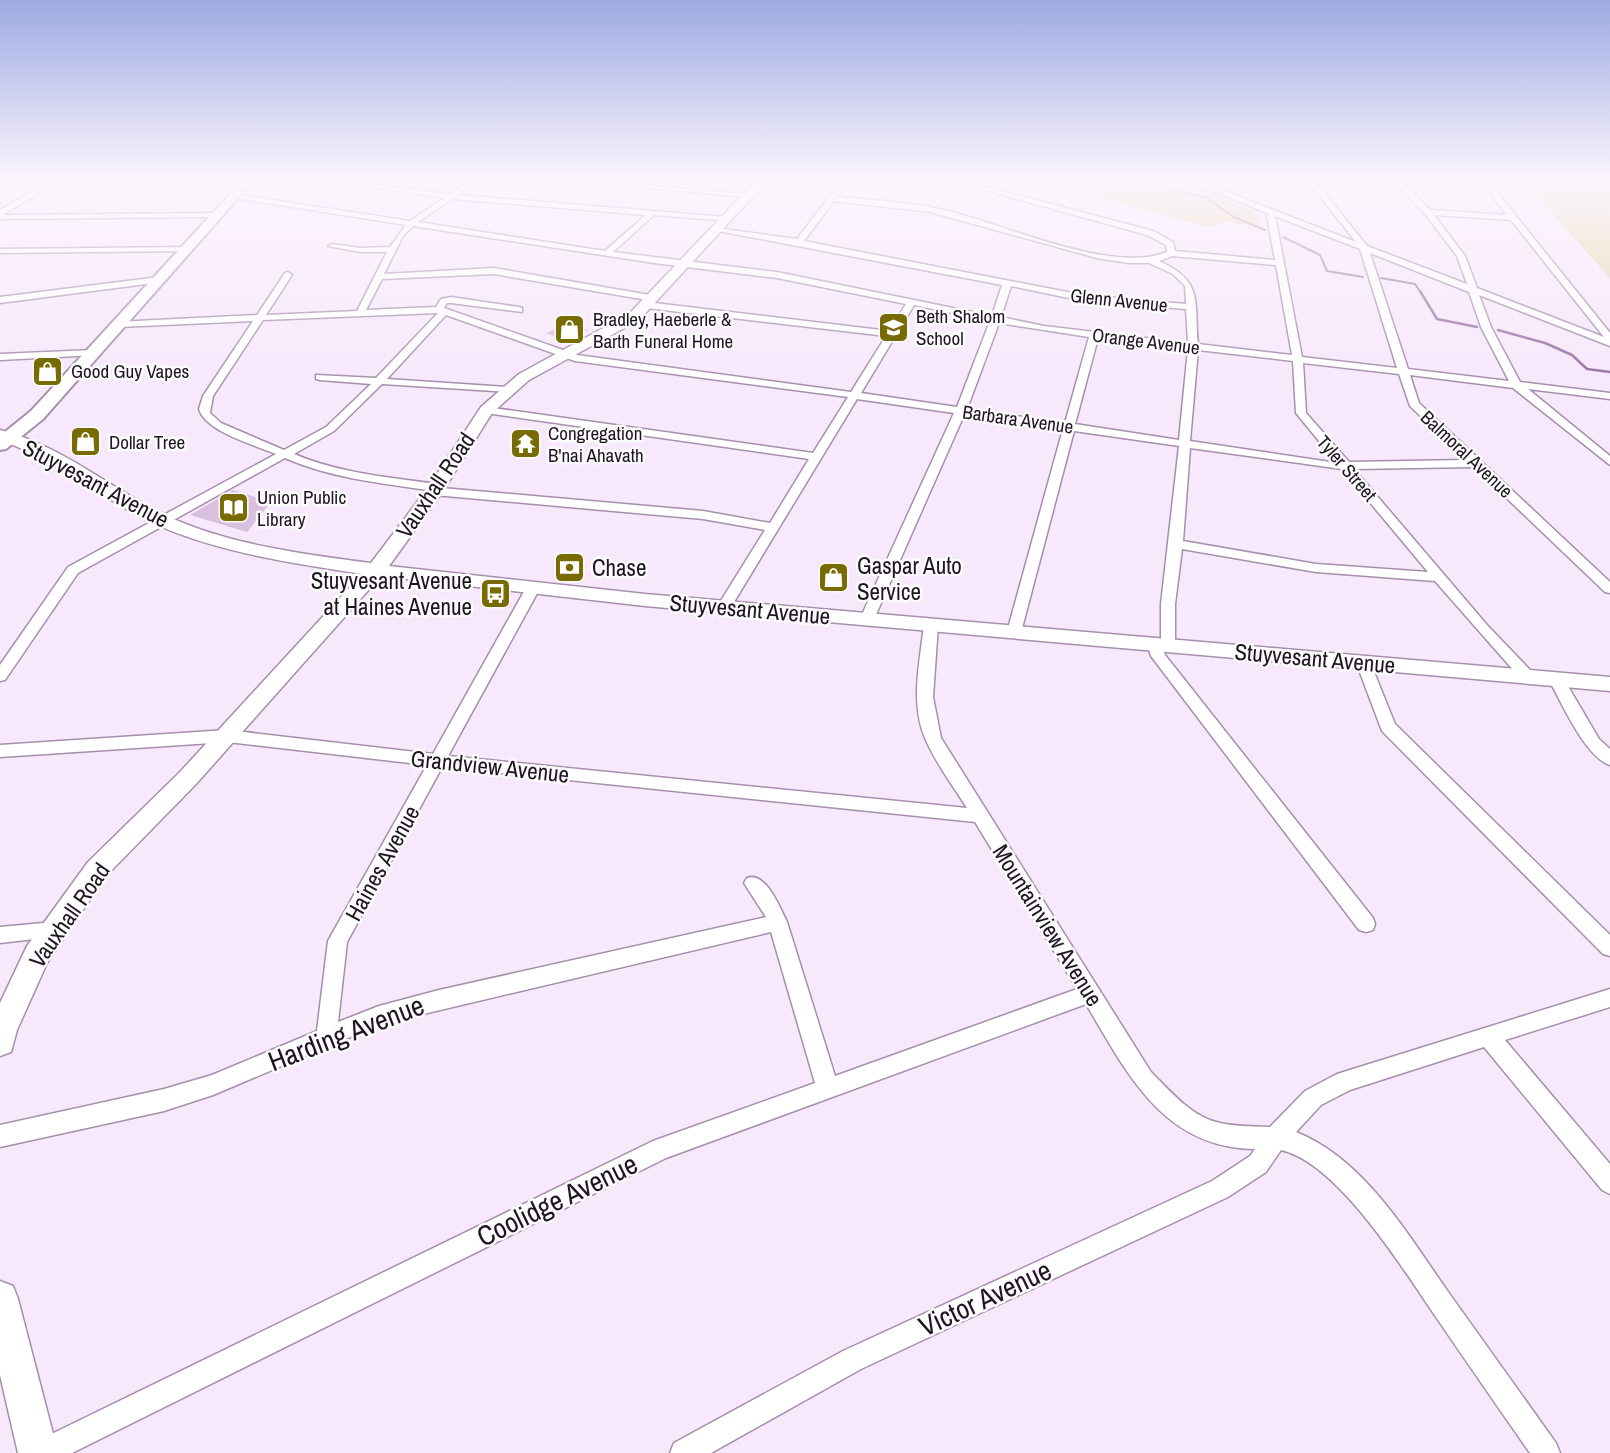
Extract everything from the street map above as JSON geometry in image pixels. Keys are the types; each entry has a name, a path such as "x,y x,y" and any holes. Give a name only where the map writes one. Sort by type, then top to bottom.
{"main road":[{"path":"0,454 4,439 33,420 187,248"},
{"name":"Stuyvesant Avenue","path":"4,439 34,448 162,520 236,545 295,558 376,570"}],"street":[{"path":"0,251 187,248"},
{"path":"345,248 391,249 360,313"},
{"name":"Orange Avenue","path":"573,248 685,265 777,275 996,320 1094,335 1610,396"},
{"path":"607,253 613,248"},
{"name":"Vauxhall Road","path":"0,1042 2,1030 36,957 97,869 188,778 376,570 435,489 486,410 507,390 561,355 604,335 650,302 700,248"},
{"name":"Glenn Avenue","path":"828,248 1083,298 1191,307"},
{"path":"1067,248 1110,260 1152,261 1176,272 1187,282 1193,347 1186,444 1176,544 1158,656 1366,923"},
{"path":"1171,248 1171,253"},
{"name":"Tyler Street","path":"1276,248 1298,359 1301,413 1527,676"},
{"path":"1361,248 1610,341"},
{"path":"1455,248 1461,256 1486,327 1516,385 1610,462"},
{"path":"1537,248 1610,341"},
{"name":"Balmoral Avenue","path":"1364,249 1406,372 1414,404 1610,589"},
{"path":"1152,261 1171,253 1278,263"},
{"path":"377,277 494,271 650,302 891,334"},
{"path":"288,275 208,396 205,416 217,425 283,455 352,476 435,489 703,515 772,527"},
{"path":"0,300 159,279"},
{"path":"867,620 959,410 996,320 1007,284"},
{"path":"0,676 73,570 337,423 379,381 442,310 444,301 519,310"},
{"path":"724,607 911,303"},
{"path":"120,324 442,310"},
{"name":"Barbara Avenue","path":"442,310 561,355 1347,467 1476,463"},
{"path":"1014,632 1094,335"},
{"path":"0,358 93,354"},
{"path":"320,377 507,390"},
{"path":"486,410 816,457"},
{"path":"1176,544 1316,568 1440,577"},
{"name":"Stuyvesant Avenue","path":"376,570 724,607 1610,684"},
{"name":"Haines Avenue","path":"326,1038 338,941 533,588"},
{"name":"Mountainview Avenue","path":"931,625 924,703 926,721 979,816 1143,1079 1172,1107 1212,1132 1244,1138 1277,1136"},
{"path":"1363,662 1388,727 1610,948"},
{"path":"1557,680 1593,743 1610,759"},
{"name":"Grandview Avenue","path":"0,751 224,736 439,761 979,816"},
{"path":"753,883 778,922 828,1089"},
{"name":"Harding Avenue","path":"0,1136 164,1100 214,1085 379,1015 778,922"},
{"path":"0,936 54,930"},
{"name":"Coolidge Avenue","path":"40,1453 661,1149 1091,993"},
{"name":"Victor Avenue","path":"684,1453 852,1360 1220,1189 1258,1164 1277,1136 1312,1098 1345,1082 1610,998"},
{"path":"1489,1037 1610,1182"},
{"path":"1277,1136 1300,1144 1317,1155 1343,1176 1383,1218 1546,1453"},
{"path":"0,1299 8,1367 40,1453"}],"shaded area":[{"path":"1583,248 1610,248 1610,278"}],"building":[{"name":"Bradley, Haeberle & Barth Funeral Home","path":"569,323 588,330 563,340 546,333"},
{"name":"Union Public Library","path":"233,490 271,502 247,532 190,515"}],"waterway":[{"path":"1305,248 1320,255 1327,271 1363,277"},
{"path":"1381,278 1415,284 1421,293"},
{"path":"1420,291 1437,319 1477,327"},
{"path":"1498,330 1545,343 1572,355 1587,369 1610,372"}],"place":[{"name":"Beth Shalom School","path":"893,327"},
{"name":"Bradley, Haeberle & Barth Funeral Home","path":"570,330"},
{"name":"Good Guy Vapes","path":"48,371"},
{"name":"Dollar Tree","path":"86,442"},
{"name":"Congregation B'nai Ahavath","path":"525,444"},
{"name":"Union Public Library","path":"234,508"},
{"name":"Chase","path":"569,567"},
{"name":"Gaspar Auto Service","path":"834,578"},
{"name":"Stuyvesant Avenue at Haines Avenue","path":"495,593"}]}
